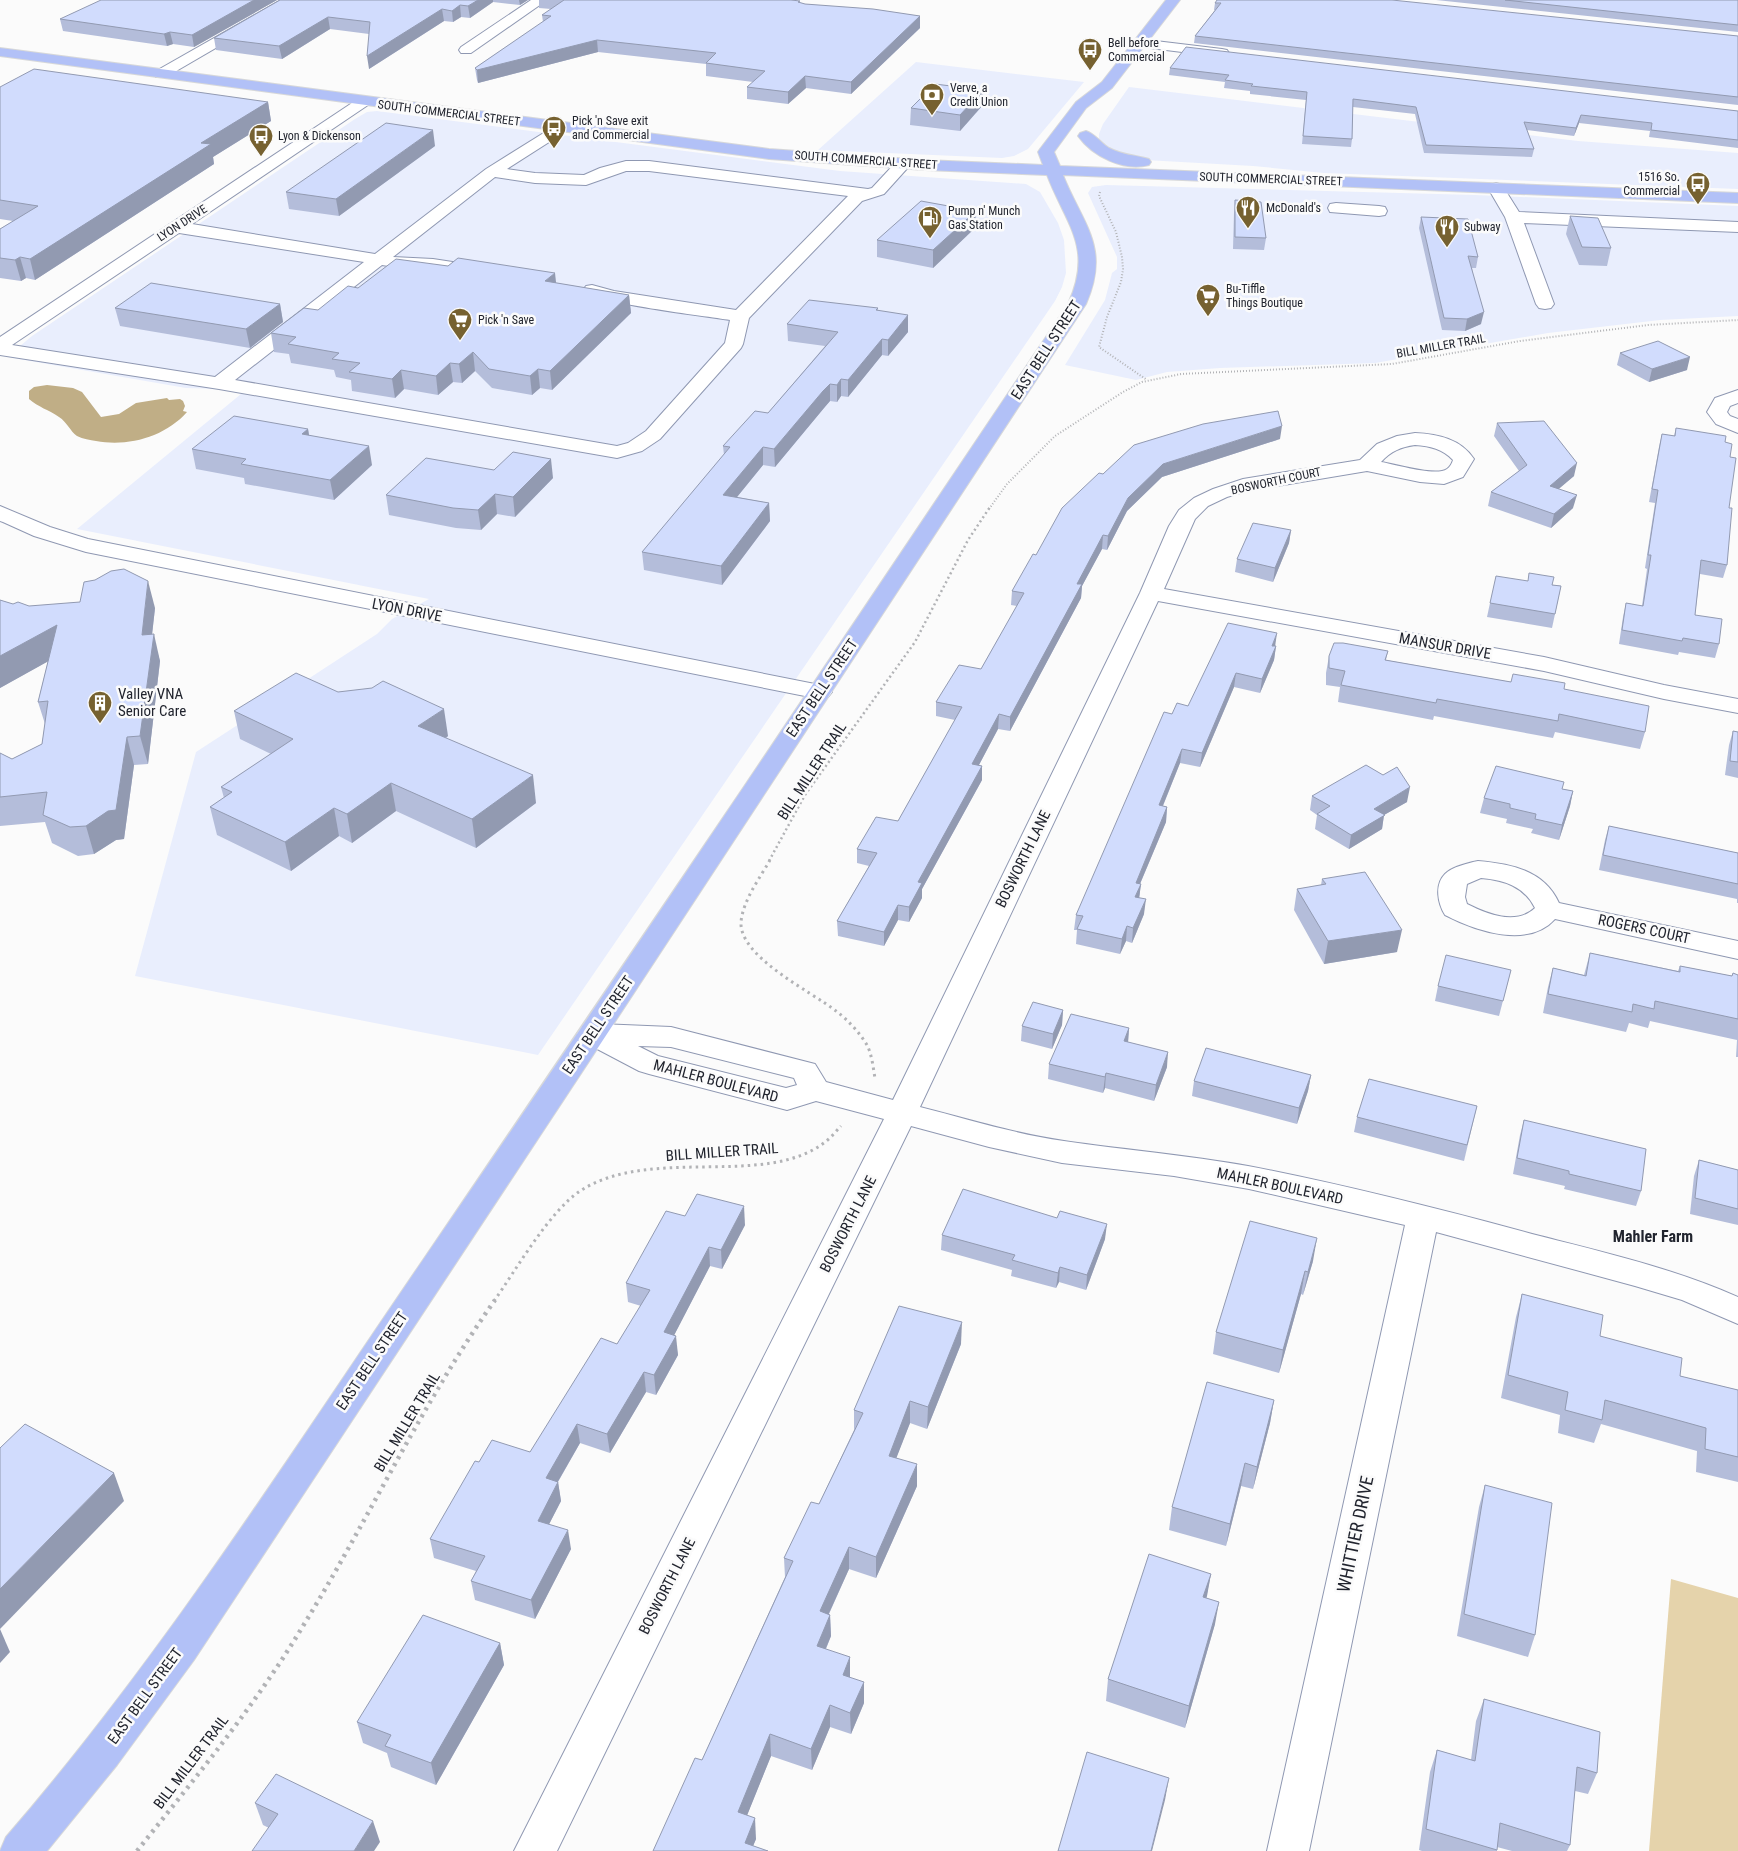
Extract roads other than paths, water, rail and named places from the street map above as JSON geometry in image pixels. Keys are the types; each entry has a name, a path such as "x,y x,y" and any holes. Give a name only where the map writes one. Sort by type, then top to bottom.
{"main road":[{"path":"1102,107 1107,85 1173,0"},
{"name":"SOUTH COMMERCIAL STREET","path":"0,52 363,102 769,154 904,163 1073,152 1248,178 1734,198"},
{"name":"EAST BELL STREET","path":"21,1851 70,1795 129,1719 180,1648 820,692 1084,292 1089,262 1086,240 1061,189 1073,152 1046,152 1081,105 1107,85"},
{"path":"1073,152 1094,121"},
{"path":"1073,152 1090,142 1098,148 1123,159 1140,162 1194,165 1248,178"}],"street":[{"path":"161,74 291,0"},
{"path":"466,50 540,0"},
{"path":"1139,43 1236,54"},
{"name":"LYON DRIVE","path":"0,345 363,102"},
{"path":"219,383 492,172 563,128"},
{"path":"0,349 219,383 617,452 635,447 653,435 734,344 740,316 856,197 878,191 904,163"},
{"path":"492,172 535,178 586,180 606,171 626,166 649,166 866,193"},
{"path":"1496,188 1513,217 1545,304"},
{"path":"1734,198 1738,217"},
{"path":"1336,208 1378,210"},
{"path":"1513,217 1738,226"},
{"path":"176,227 407,264 433,264 498,274"},
{"path":"407,264 426,274 456,279"},
{"path":"573,292 612,296 740,316"},
{"path":"1738,396 1722,402 1718,412 1723,420 1738,427"},
{"name":"BOSWORTH COURT","path":"1151,593 1186,515 1201,502 1243,486 1367,465"},
{"name":"LYON DRIVE","path":"0,512 35,529 86,545 820,692"},
{"name":"MANSUR DRIVE","path":"1151,593 1544,664 1664,692 1738,706"},
{"name":"BOSWORTH LANE","path":"534,1851 902,1112 1151,593"},
{"name":"ROGERS COURT","path":"1549,909 1738,950"},
{"name":"MAHLER BOULEVARD","path":"592,1034 649,1064 787,1099 815,1090 988,1136 1062,1152 1174,1165 1249,1178 1423,1217 1635,1273 1693,1291 1738,1310"},
{"name":"WHITTIER DRIVE","path":"1288,1851 1423,1217"}],"place":[{"name":"Bell before Commercial","path":"1090,71"},
{"name":"Verve, a Credit Union","path":"932,116"},
{"name":"Pick 'n Save exit and Commercial","path":"554,149"},
{"name":"Lyon & Dickenson","path":"261,157"},
{"name":"1516 So. Commercial","path":"1698,205"},
{"name":"McDonald's","path":"1248,229"},
{"name":"Pump n' Munch Gas Station","path":"930,239"},
{"name":"Subway","path":"1447,248"},
{"name":"Bu-Tiffle Things Boutique","path":"1208,317"},
{"name":"Pick 'n Save","path":"460,341"},
{"name":"Valley VNA Senior Care","path":"100,724"}],"district":[{"name":"Mahler Farm","path":"1653,1236"}]}
